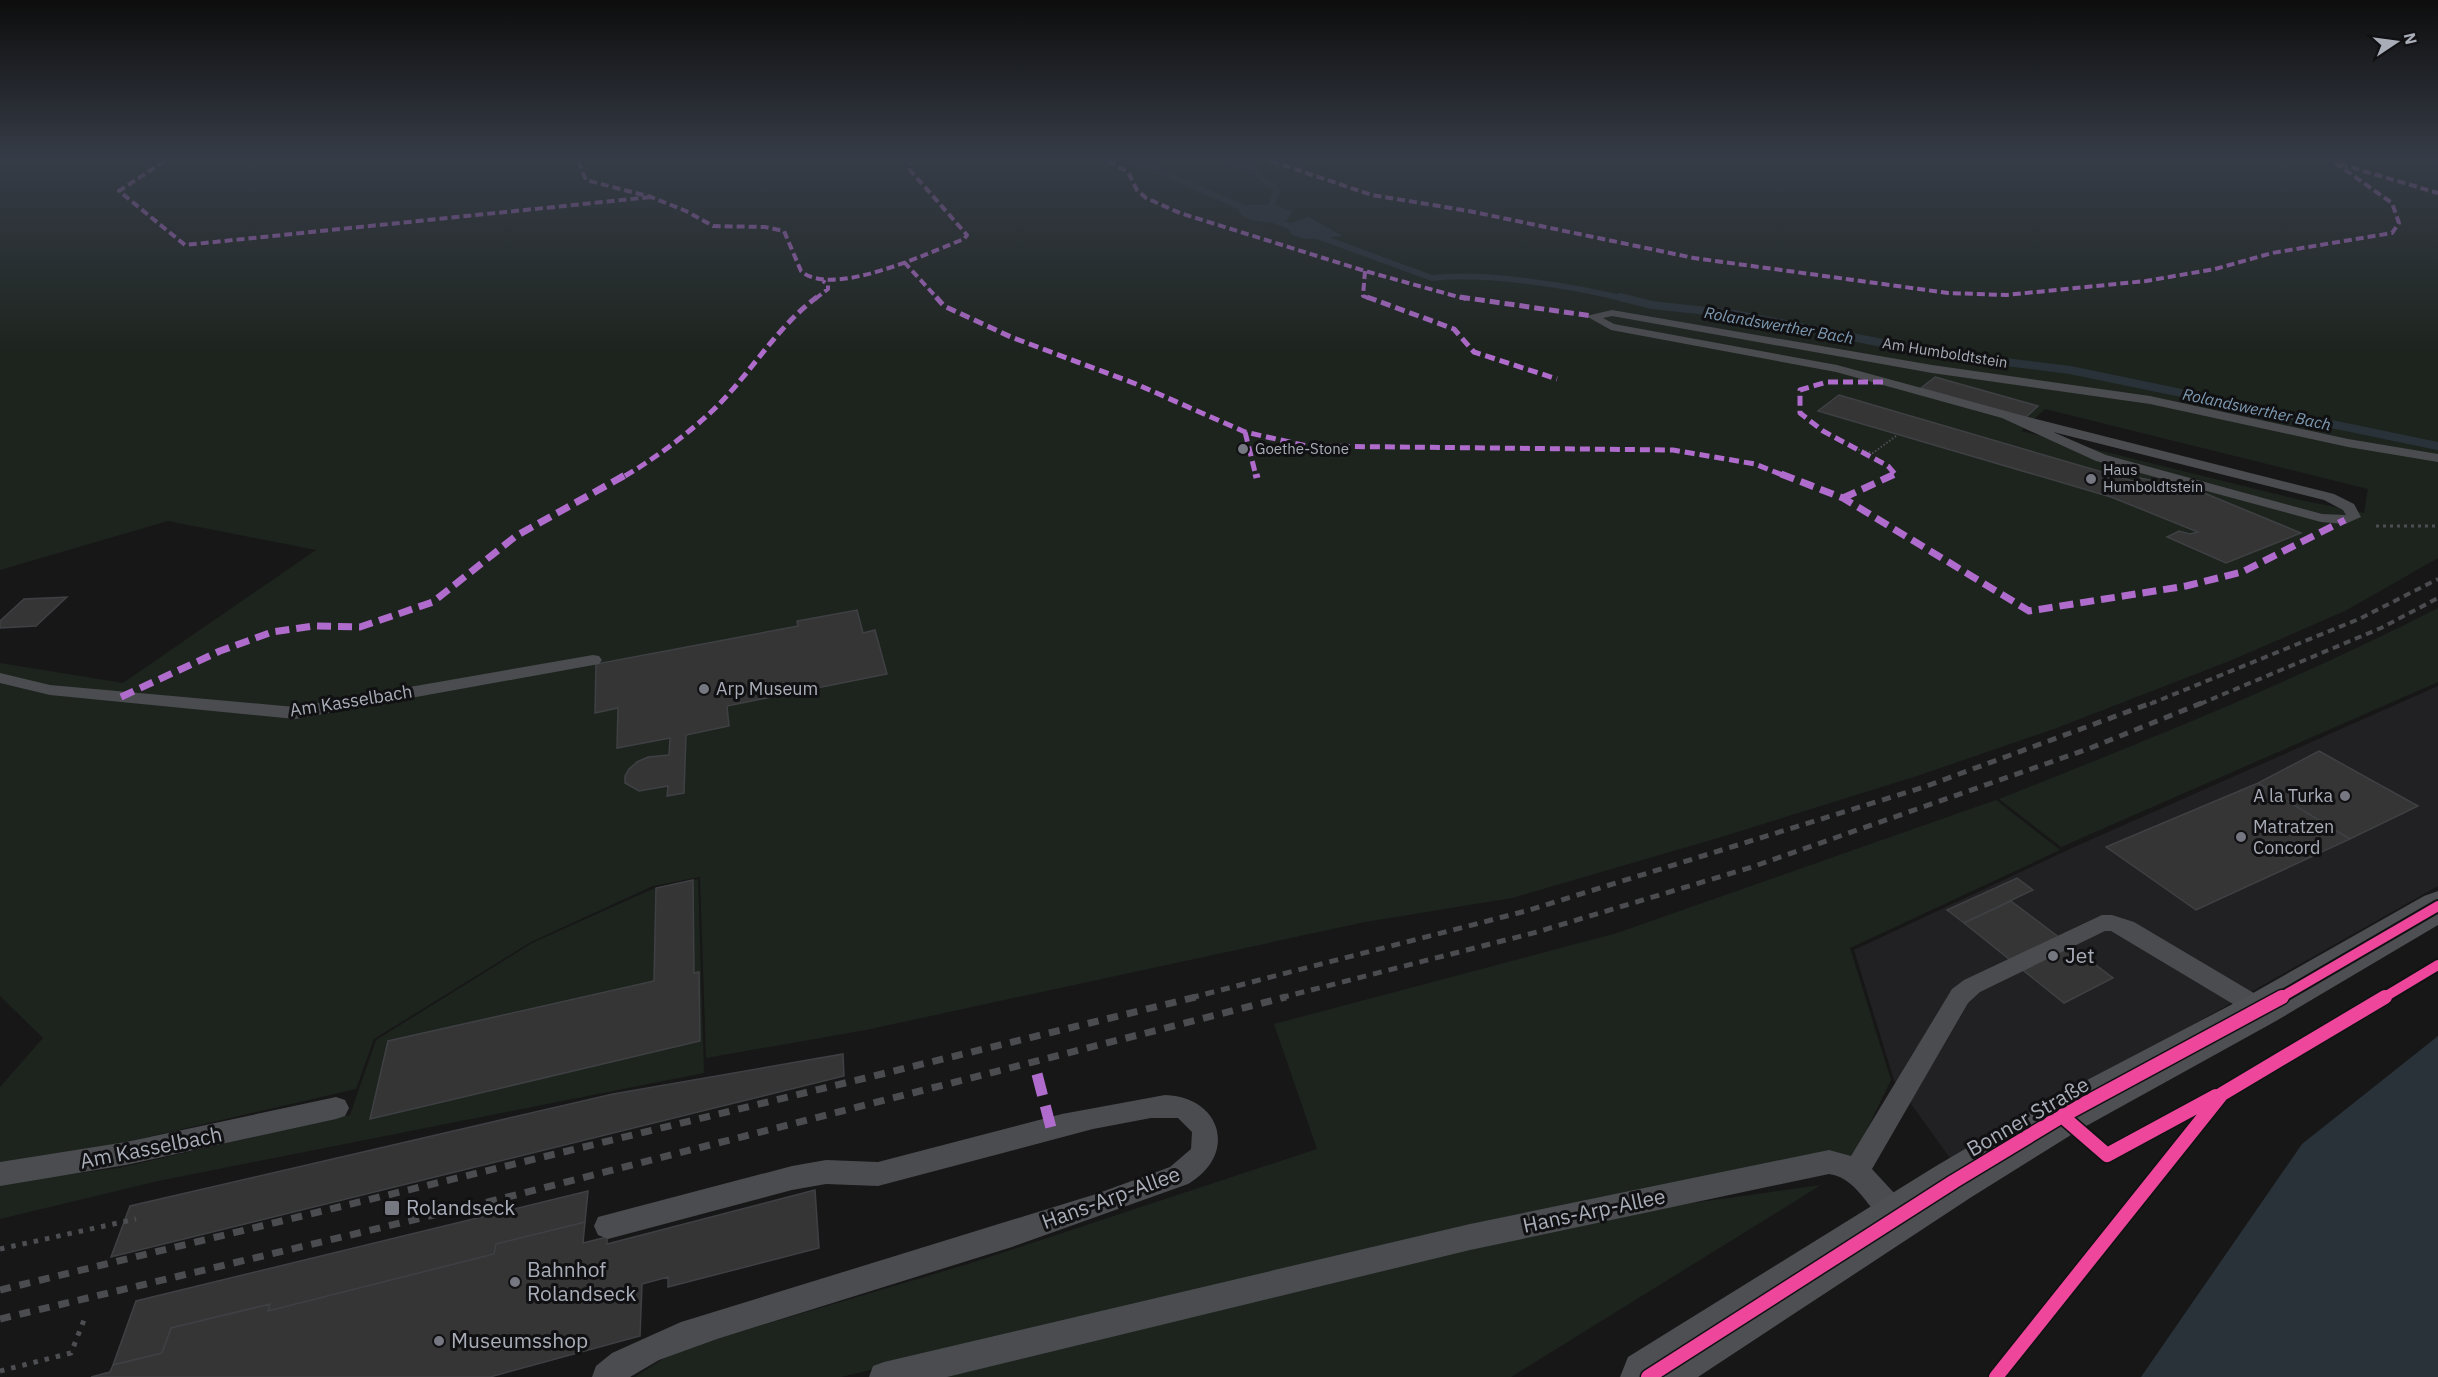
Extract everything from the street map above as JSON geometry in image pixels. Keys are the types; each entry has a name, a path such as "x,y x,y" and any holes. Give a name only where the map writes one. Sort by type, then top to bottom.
{"main road":[{"name":"Bonner Straße","path":"1648,1377 2062,1116 2261,1009 2438,906"}],"lane":[{"name":"Am Humboldtstein","path":"2345,520 2354,517 2349,507 2329,497 2007,416 1836,369 1611,327 1592,316 1612,313 1932,369 2150,400 2348,442 2438,458"},
{"path":"2007,416 2102,458 2194,482 2294,512 2345,520"},
{"name":"Am Kasselbach","path":"0,678 50,690 296,713 593,660"},
{"path":"1898,1218 1856,1171 1960,996 1972,986 2102,923 2112,923 2126,928 2261,1009"},
{"name":"Hans-Arp-Allee","path":"607,1377 627,1359 671,1340 956,1251 1179,1176 1191,1170 1200,1160 1205,1150 1206,1137 1200,1120 1189,1110 1170,1105 1158,1106 1098,1116 875,1175 821,1172 608,1226"},
{"name":"Am Kasselbach","path":"0,1174 74,1164 336,1108"},
{"name":"Hans-Arp-Allee","path":"884,1377 1470,1237 1829,1162 1842,1164 1856,1171"}],"path":[{"path":"1855,448 1873,453 1896,436"},
{"path":"2345,520 2368,525 2438,526"},
{"path":"0,1249 136,1219"},
{"path":"0,1371 70,1353 84,1320"}],"shaded area":[{"path":"0,225 2438,225 2438,558 2345,611 2232,660 2054,729 1917,776 1718,838 1512,898 1365,922 866,1030 706,1058 700,877 653,886 531,942 374,1039 356,1089 122,1143 0,1163 0,1087 43,1038 0,996 0,663 123,683 316,550 168,521 0,570","holes":["2045,409 2368,489 2364,513 2296,499 2021,431"]},
{"path":"1286,225 1323,225 1343,236 1305,239 1291,234"},
{"path":"2438,608 2438,682 2061,847 1999,799 2276,685"},
{"path":"2438,686 2438,886 1952,1161 1894,1080 1854,950 2072,848"},
{"path":"1996,800 2060,850 1850,948 1891,1080 1851,1162 1329,1261 841,1377 635,1377 675,1351 968,1264 1317,1149 1274,1024 1617,933"},
{"path":"698,879 704,1073 158,1181 0,1219 0,1183 119,1168 350,1115 376,1040 532,943 657,887"},
{"path":"2438,1036 2438,1377 2141,1377 2302,1144"},
{"path":"1821,1185 1511,1377 936,1377 1475,1246 1650,1209"}],"building":[{"path":"1935,377 2038,406 2025,418 1921,388"},
{"name":"Haus Humboldtstein","path":"1839,395 2133,481 2140,478 2192,488 2301,533 2226,563 2167,537 2179,531 2190,534 2198,532 2111,497 1818,411"},
{"path":"67,597 36,626 0,628 0,621 24,599"},
{"name":"Arp Museum","path":"857,610 863,633 875,630 887,674 727,706 729,726 686,735 684,793 667,796 668,786 639,791 625,783 625,776 629,769 637,762 648,757 669,755 670,738 617,748 618,708 595,713 596,664 798,626 797,621"},
{"path":"2319,751 2418,806 2350,839 2258,783"},
{"path":"2258,783 2350,839 2196,910 2106,847"},
{"path":"2017,878 2033,890 1964,923 1947,910"},
{"path":"693,880 694,973 699,972 700,1041 370,1119 388,1041 654,981 656,888"},
{"path":"2011,901 2113,978 2064,1003 1964,923"},
{"path":"843,1054 844,1076 111,1257 130,1206 613,1094"},
{"name":"Bahnhof Rolandseck","path":"815,1190 819,1248 668,1287 668,1277 642,1284 640,1336 490,1377 91,1377 110,1372 113,1365 162,1353 171,1328 270,1304 268,1311 494,1254 496,1244 585,1222 583,1243 607,1237 607,1244"},
{"path":"588,1191 585,1222 496,1244 494,1254 268,1311 270,1304 171,1328 162,1353 113,1365 136,1301"}],"waterway":[{"name":"Rolandswerther Bach","path":"1288,225 1432,278 1478,277 1529,281 1626,299"},
{"name":"Rolandswerther Bach","path":"1620,297 1652,305 1734,314 1934,353 2070,370 2438,446"}],"railway":[{"path":"2150,704 2359,619 2438,579"},
{"path":"2200,704 2381,628 2438,598"},
{"path":"1190,998 1526,911 1924,787 2154,702"},
{"path":"1280,998 1537,932 1752,867 2088,749 2204,702"},
{"path":"0,1290 1196,997"},
{"path":"0,1319 492,1201 1286,997"}],"marked path":[{"path":"161,225 185,245 377,225"},
{"path":"712,225 765,227 784,231 801,271 819,280 838,279 884,269 964,239 967,235 958,225"},
{"path":"1219,225 1365,271 1466,299 1592,316"},
{"path":"1537,225 1694,258 1948,293 2006,295 2146,281 2215,269 2272,253 2392,233 2397,225"},
{"path":"904,262 944,306 1011,337 1136,384 1245,432 1307,446 1673,450 1755,464 1843,498 2029,611 2186,586 2242,572 2345,520"},
{"path":"1365,271 1363,296 1454,329 1474,352 1557,379"},
{"path":"121,697 220,651 272,632 314,626 360,627 433,602 516,536 642,466 711,412 793,315 828,289 828,285 823,281"},
{"path":"1843,498 1895,474 1888,466 1823,431 1800,413 1800,390 1827,382 1883,382"},
{"path":"1245,432 1257,478"},
{"path":"1037,1074 1051,1128"}],"cycle path":[{"path":"1648,1377 1953,1182 2062,1116 2261,1009 2438,906"},
{"path":"1996,1377 2222,1094 2438,965"},
{"path":"2062,1116 2107,1155 2216,1096"}],"place":[{"name":"Goethe-Stone","path":"1243,449"},
{"name":"Haus Humboldtstein","path":"2091,479"},
{"name":"Arp Museum","path":"704,689"},
{"name":"A la Turka","path":"2345,796"},
{"name":"Matratzen Concord","path":"2241,837"},
{"name":"Jet","path":"2053,956"},
{"name":"Rolandseck","path":"392,1208"},
{"name":"Bahnhof Rolandseck","path":"515,1282"},
{"name":"Museumsshop","path":"439,1341"}]}
